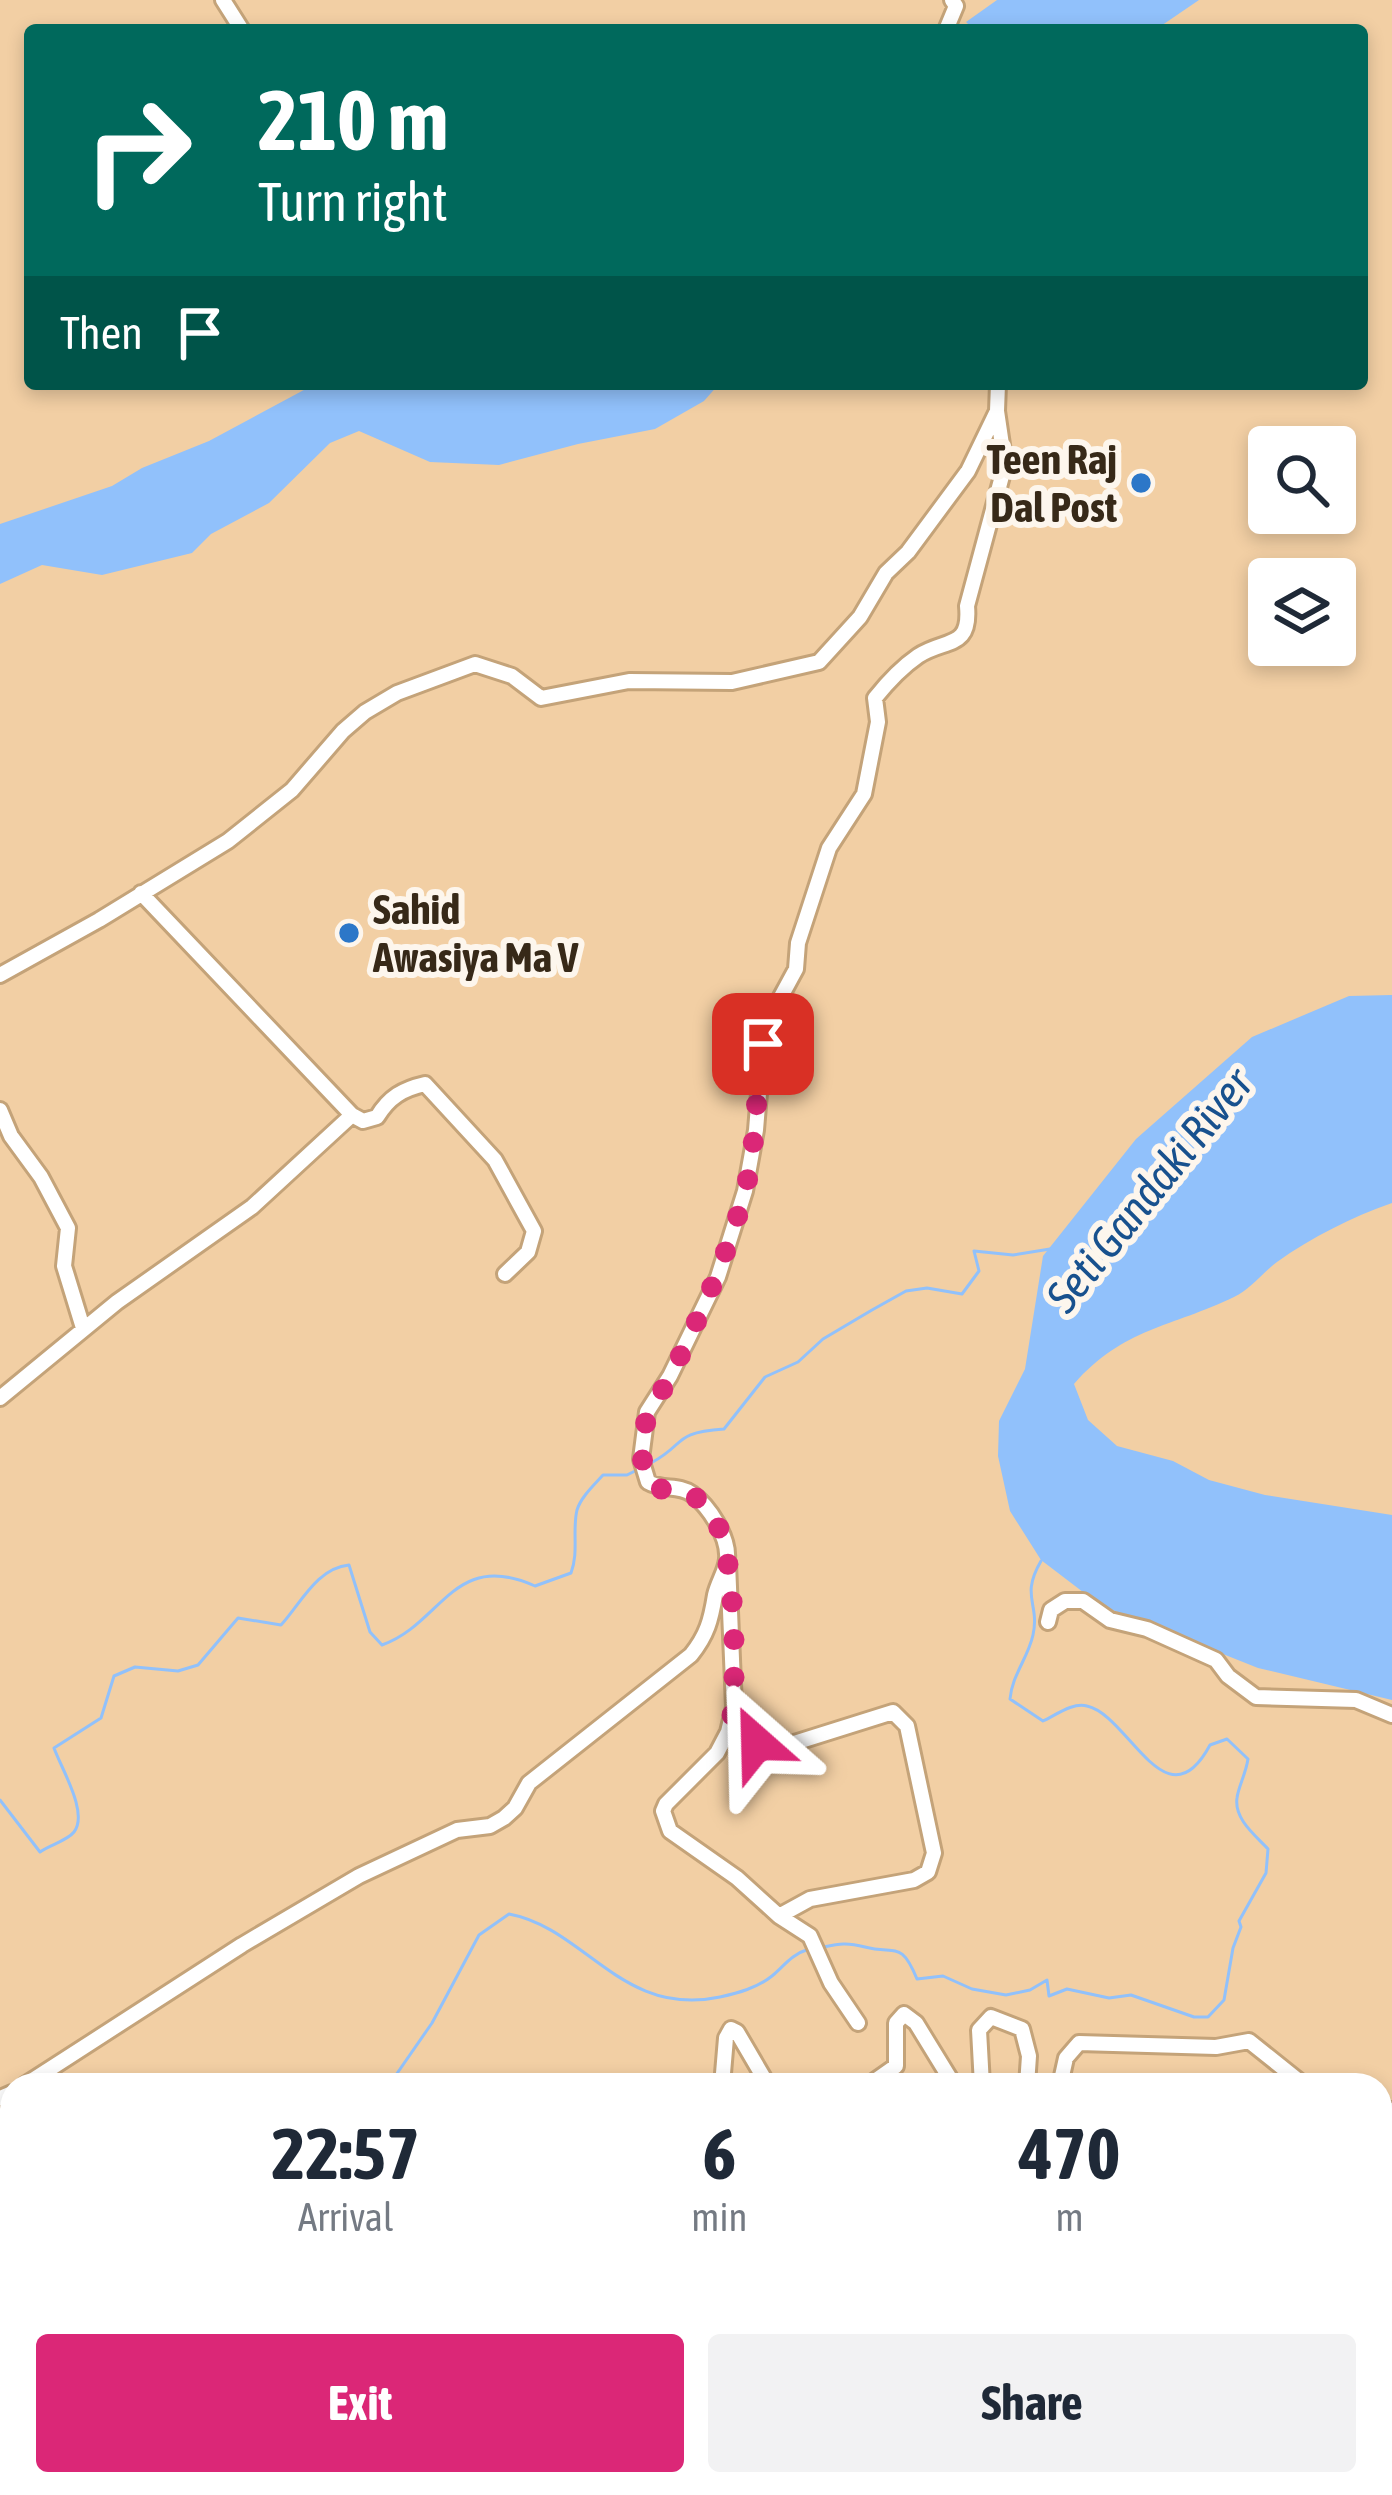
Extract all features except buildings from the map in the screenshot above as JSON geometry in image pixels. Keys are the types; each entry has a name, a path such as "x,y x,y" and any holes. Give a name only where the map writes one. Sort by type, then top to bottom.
{"street":[{"path":"858,2024 837,1994 810,1936 670,1831 664,1820 666,1804 717,1753 732,1716 735,1659 722,1533 704,1504 686,1490 659,1489 648,1482 640,1459 646,1417 718,1277 745,1191 763,1044 771,1015 796,969 798,943 829,848 864,794 878,722 874,698 920,654 960,638 968,625 967,606 1005,465 998,390"},
{"path":"0,975 228,841 292,790 365,712 425,680 475,664 512,676 541,698 629,681 732,682 819,662 860,617 886,573 908,552 968,472 997,410"},
{"path":"141,893 352,1115 363,1121 377,1117 387,1100 408,1088 425,1084 435,1091 495,1160 534,1231 528,1252 505,1274"},
{"path":"0,1110 10,1136 68,1228 64,1266 83,1328"},
{"path":"0,1398 83,1328 252,1208 352,1115"},
{"path":"45,2073 242,1945 359,1876 457,1830 490,1826 504,1818 529,1784 692,1655 707,1635 728,1563"},
{"path":"1048,1622 1052,1610 1065,1601 1083,1601 1110,1619 1147,1629 1216,1660 1256,1697 1356,1700 1392,1715"},
{"path":"732,1716 764,1749 772,1750 893,1712 907,1726 934,1853 928,1872 914,1880 810,1899 779,1916"},
{"path":"886,2073 896,2066 896,2023 904,2014 916,2023 947,2073"},
{"path":"981,2073 979,2030 991,2017 1022,2029 1028,2073"},
{"path":"723,2073 725,2038 731,2029 761,2073"},
{"path":"1064,2073 1072,2049 1089,2041 1216,2047 1249,2041 1289,2073"}],"water":[{"path":"997,0 1199,0 1164,24 966,22"},
{"path":"304,390 714,390 704,401 655,429 499,465 430,462 359,431 330,443 269,503 211,534 192,553 102,575 42,565 0,584 0,524 112,486 142,468 209,441"},
{"name":"Seti Gandaki River","path":"1392,995 1392,1203 1304,1244 1234,1297 1130,1340 1092,1365 1074,1384 1088,1420 1117,1446 1265,1495 1392,1515 1392,1700 1258,1668 1100,1605 1041,1560 1010,1511 998,1456 999,1421 1025,1369 1043,1256 1136,1139 1252,1037 1349,996"}],"waterway":[{"name":"Seti Gandaki River","path":"651,1463 687,1436 724,1429 765,1377 798,1362 823,1339 906,1291 927,1288 962,1294 979,1271 974,1251 1013,1255 1050,1249"},
{"path":"0,1800 40,1852 74,1832 78,1824 72,1790 54,1748 101,1718 114,1676 135,1667 178,1671 198,1665 238,1618 281,1625 319,1580 349,1565 370,1632 382,1645 420,1622 466,1583 507,1577 535,1586 571,1573 581,1500 603,1475 637,1470"},
{"path":"819,1948 847,1944 897,1951 917,1979 943,1976 972,1989 1006,1995 1047,1980 1049,1996 1067,1989 1109,1998 1131,1995 1194,2017 1208,2017 1224,2000 1239,1921 1266,1873 1268,1849 1237,1806 1248,1759 1227,1739 1210,1745 1194,1767 1178,1775 1148,1760 1118,1727 1087,1706 1070,1707 1043,1721 1010,1699 1033,1635 1031,1592 1041,1561"},
{"path":"397,2073 432,2023 479,1935 509,1914 536,1922 630,1984 686,2000 754,1987 809,1949"}],"place":[{"name":"Teen Raj Dal Post","path":"1141,483"},
{"name":"Sahid Awasiya Ma V","path":"349,933"}],"route":[{"path":"757,1743 732,1716 731,1580 722,1533 704,1504 686,1490 659,1489 648,1482 640,1459 647,1412 712,1293 745,1191 763,1044"}]}
